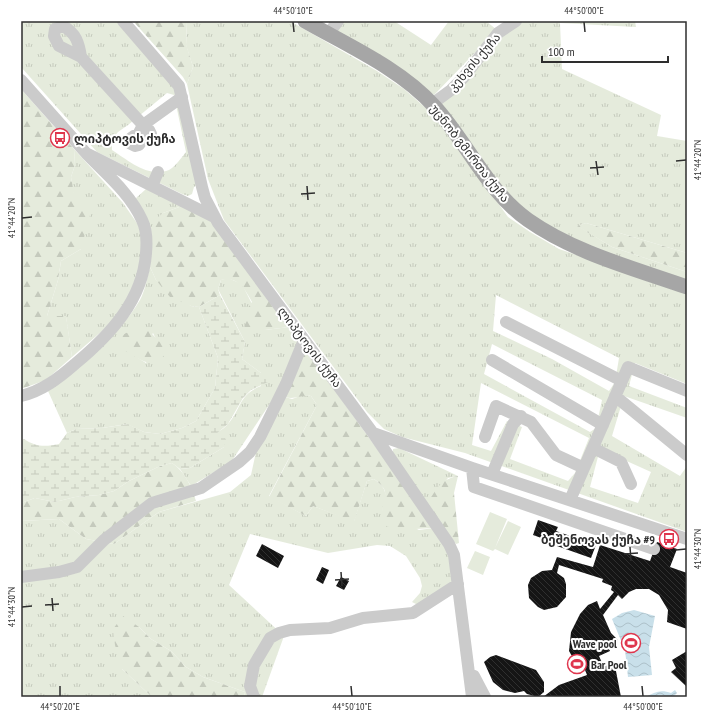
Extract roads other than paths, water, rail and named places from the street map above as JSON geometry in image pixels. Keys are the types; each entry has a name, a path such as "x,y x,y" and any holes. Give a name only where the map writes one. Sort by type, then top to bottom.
{"main road":[{"name":"უცნობ გმირთა ქუჩა","path":"305,21 398,75 432,104 501,197 527,219 548,233 585,251 687,287"}],"street":[{"path":"123,21 171,74 179,86 202,187 214,216"},
{"path":"328,34 338,21"},
{"name":"კეხვის ქუჩა","path":"432,104 451,90 463,78 498,32 516,21"},
{"path":"81,57 142,130 182,97"},
{"name":"ლიპტოვის ქუჩა","path":"21,80 86,153 214,216 373,433 449,544 454,555 472,697"},
{"path":"21,396 33,393 56,380 108,334 120,321 138,288 145,267 147,240 143,221 131,200 86,153"},
{"path":"131,200 130,191 133,187 150,185 158,172"},
{"path":"187,203 199,198 202,187"},
{"path":"506,322 622,380"},
{"path":"21,577 59,572 77,567 104,540 152,503 201,488 239,462 250,452 260,437 286,384 304,340"},
{"path":"492,360 603,425"},
{"path":"570,500 628,366 687,391"},
{"path":"615,396 687,455"},
{"path":"485,437 496,406 521,416 531,422 556,455 584,468"},
{"path":"492,474 513,424 521,416"},
{"path":"373,433 472,468 687,539"},
{"path":"389,457 386,450 388,446 400,442"},
{"path":"593,448 621,462 631,484"},
{"path":"472,468 474,487 654,549"},
{"path":"538,509 544,492"},
{"path":"254,697 250,686 254,665 270,638 279,633 290,630 330,628 362,618 413,613 458,584"},
{"path":"470,675 474,676 485,697"}],"water":[{"name":"Wave pool","path":"634,610 655,616 649,647 652,675 628,677 625,650 612,619 622,613"},
{"path":"580,657 586,672 578,668 572,668 570,665 573,658"},
{"path":"675,690 677,693 674,696 675,697 661,695 646,697 658,692 664,691 671,693"}],"place":[{"name":"ლიპტოვის ქუჩა","path":"60,138"},
{"name":"ბეშენოვას ქუჩა #9","path":"669,539"},
{"name":"Wave pool","path":"631,643"},
{"name":"Bar Pool","path":"577,664"}]}
